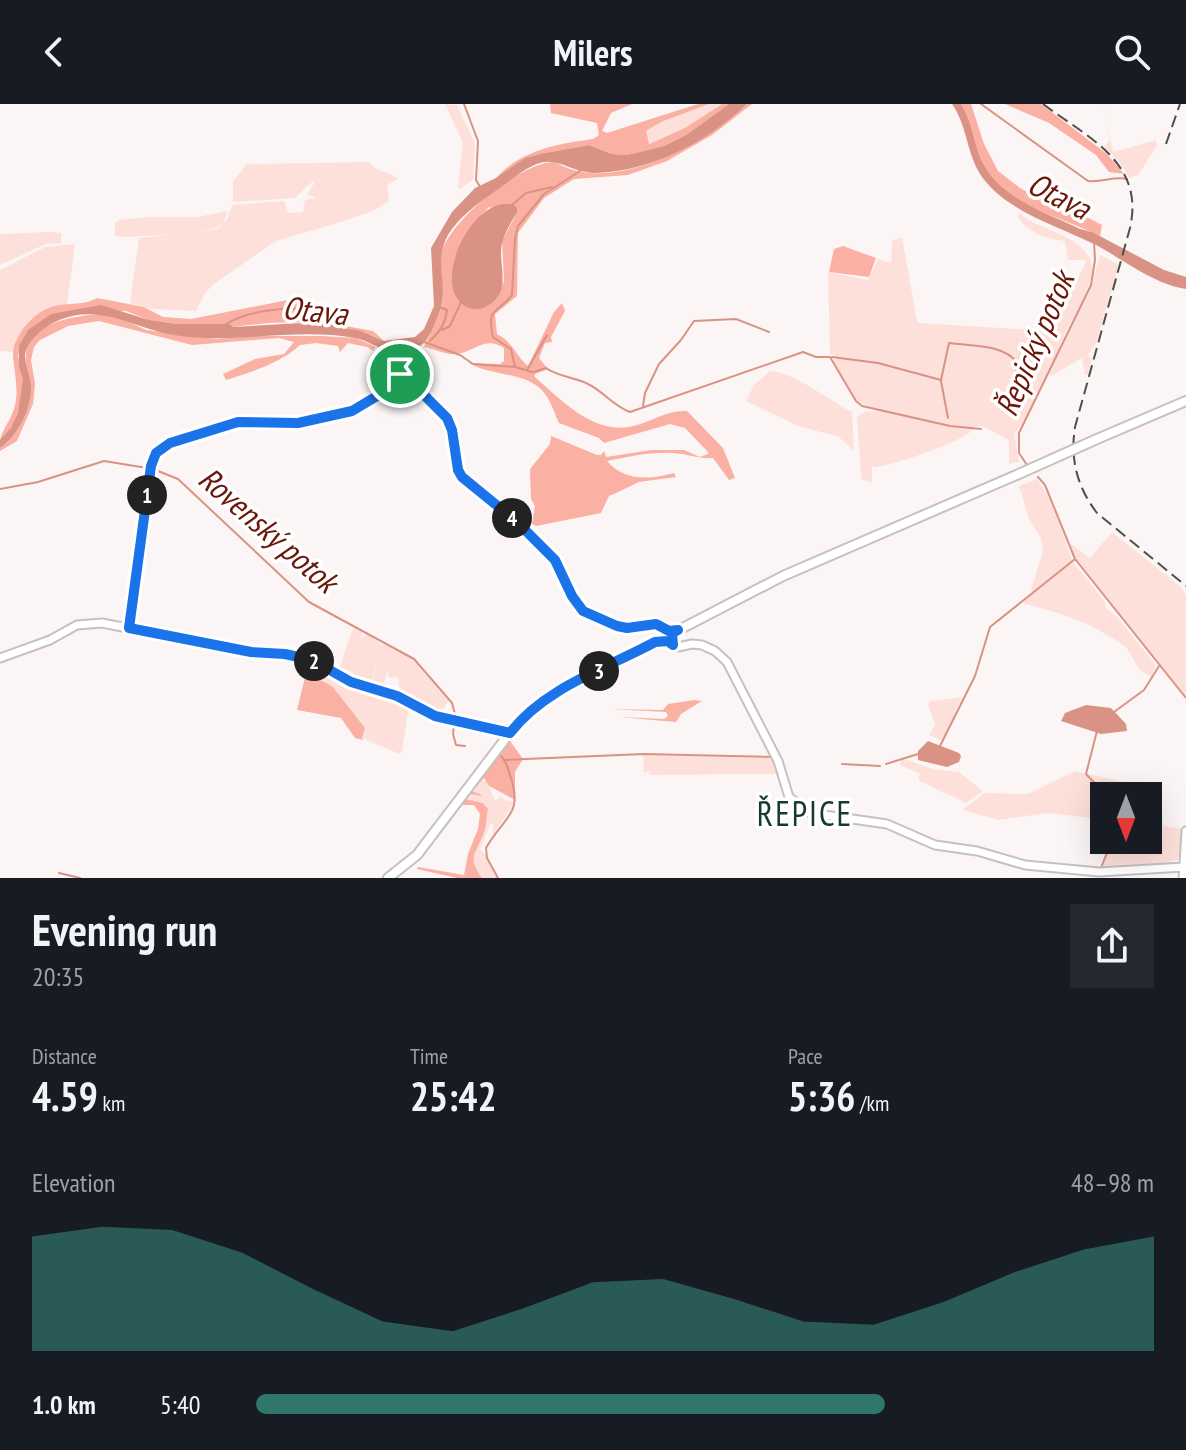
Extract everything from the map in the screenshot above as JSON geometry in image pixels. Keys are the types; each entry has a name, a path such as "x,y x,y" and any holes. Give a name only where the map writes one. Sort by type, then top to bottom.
{"main road":[{"path":"388,878 420,852 510,733 526,714 547,698 783,576 1186,401"}],"street":[{"path":"129,628 151,466 156,453 170,443 238,422 298,423 352,411 377,396 378,377 384,372 405,376 447,418 462,477 516,521 555,560 572,596 583,611 627,628 656,624 673,645"},
{"path":"0,658 50,640 83,623 102,623 251,652 285,654 312,660 351,682 397,696 435,716 510,733"},
{"path":"667,634 668,641 673,645 702,645 725,659 778,761 789,797 810,813 887,824 935,845 977,851 1025,865 1099,872 1184,867"},
{"path":"1183,878 1186,831"}],"shaded area":[{"path":"445,104 457,105 475,143 473,180 460,189 463,143"},
{"path":"550,104 632,104 611,113 602,131 607,133 698,104 709,104 646,131 649,144 685,128 722,104 729,104 686,135 664,146 627,155 612,154 589,145 545,153 496,178 528,155 599,135 597,123 551,113"},
{"path":"709,104 722,104 685,128 648,144 645,132 661,122"},
{"path":"729,104 747,104 714,131 658,160 638,167 596,173 556,163 540,163 482,201 458,222 446,239 441,259 441,308 429,336 418,347 389,350 359,339 310,334 197,338 159,332 102,315 73,316 57,321 37,335 26,349 31,385 27,412 7,443 0,448 0,440 11,428 18,413 23,380 19,346 28,330 51,314 101,305 149,320 177,324 230,324 233,327 317,322 361,331 384,341 415,337 424,329 434,306 431,248 452,212 475,188 525,158 545,153 589,145 612,154 627,155 664,146 686,135"},
{"path":"747,104 752,104 712,135 667,161 628,175 574,179 544,198 518,233 517,296 495,314 497,334 528,366 554,312 562,303 565,311 551,337 552,342 545,343 539,358 548,369 535,374 535,377 580,414 605,426 633,426 672,412 687,411 723,448 735,478 729,480 713,458 701,458 663,453 607,461 629,475 646,478 674,473 676,477 639,482 609,496 601,513 536,526 532,524 535,506 531,499 530,469 550,444 551,436 597,455 604,451 606,457 652,450 684,450 700,457 708,452 685,428 670,424 604,443 599,438 559,423 547,397 529,381 469,363 500,364 504,361 504,348 497,344 485,344 456,354 424,347 442,304 440,257 445,243 487,196 541,164 555,162 578,171 603,173 629,169 683,149","holes":["489,207 517,213 502,241 504,281 497,298 452,286 454,263 462,243"]},
{"path":"952,104 961,104 965,110 987,171 1009,193 1164,270 1186,277 1186,289 1151,277 1098,246 1038,219 997,193 979,173"},
{"path":"961,104 971,104 984,144 998,171 1020,188 1065,212 1077,212 1102,225 1100,236 1034,208 991,177 982,162"},
{"path":"1005,104 1041,104 1107,154 1124,174 1109,172 1096,155 1049,123"},
{"path":"1103,104 1113,152 1156,140 1157,146 1138,175 1129,178 1113,155 1094,138 1105,146 1110,140"},
{"path":"369,162 375,168 399,178 387,185 389,201 373,211 276,241 214,284 196,311 151,309 130,303 139,238 218,229 227,219 232,205 284,201 288,213 303,212 305,200 316,198 307,194 313,181 295,198 233,202 233,181 247,164"},
{"path":"513,204 517,213 501,249 503,276 500,293 485,307 470,308 462,304 454,291 452,271 455,258 473,224 491,208"},
{"path":"228,211 222,224 211,229 149,236 115,236 115,223 119,220 197,217"},
{"path":"1019,213 1080,247 1089,257 1092,275 1042,387 1028,415 1014,433 1019,462 1009,464 1009,440 982,426 970,428 972,430 967,435 925,453 881,466 873,467 872,464 872,483 861,479 857,417 865,412 878,411 854,400 834,362 835,355 830,354 828,272 868,280 878,259 891,263 892,241 902,237 919,323 1052,331 1087,260 1068,260 1065,241 1034,232 1018,218"},
{"path":"61,233 61,243 46,244 0,265 0,234"},
{"path":"75,244 67,305 55,307 32,320 12,352 0,351 0,270 45,247"},
{"path":"843,246 876,258 869,277 829,272 834,249"},
{"path":"1100,255 1119,265 1096,343 1088,355 1092,359 1088,375 1085,375 1082,358 1051,376 1049,374 1092,283"},
{"path":"97,298 144,307 163,317 191,319 298,298 302,307 332,316 335,324 373,331 384,341 348,328 310,323 233,327 230,324 177,324 149,320 126,311 51,314 18,354 24,388 21,405 11,428 0,440 16,400 13,356 19,334 36,316 49,308"},
{"path":"100,314 117,316 146,330 217,339 321,336 356,338 376,347 373,351 348,343 340,352 338,346 316,343 300,345 275,362 226,380 223,374 255,359 284,354 294,342 279,338 192,345 99,321 68,326 40,340 34,347 31,360 35,384 33,404 17,441 0,451 18,429 28,405 31,388 26,357 28,345 34,336 66,319"},
{"path":"770,371 790,376 852,412 854,451 839,437 798,426 746,401 754,385"},
{"path":"1037,479 1051,501 1073,562 1105,602 1106,608 1156,665 1152,676 1138,667 1123,645 1098,630 1023,603 1033,593 1031,590 1043,551 1041,538 1029,519 1019,486"},
{"path":"1112,532 1180,586 1186,595 1186,697 1073,557 1071,544 1090,558"},
{"path":"352,630 362,632 361,639 367,634 381,644 393,647 393,651 397,649 411,658 448,701 440,714 401,695 398,678 388,677 389,668 383,685 372,686 378,656 371,686 352,679 353,670 348,675 338,672"},
{"path":"310,662 340,680 391,696 409,706 399,754 366,739 349,727 350,719 332,686 306,673"},
{"path":"306,673 332,686 365,728 364,740 355,738 341,718 297,710"},
{"path":"962,697 944,738 940,740 929,735 935,725 928,705 930,701"},
{"path":"702,701 681,714 676,722 618,717 664,719 668,716 666,712 610,709 663,710 668,704"},
{"path":"1086,705 1111,708 1126,724 1127,731 1101,734 1061,721 1065,713"},
{"path":"510,741 523,759 515,772 515,800 489,786 484,778 472,791 484,796 468,794 465,799 483,803 488,809 484,832 474,856 482,878 457,878 417,869 464,875 480,814 474,805 461,805 474,783 485,774"},
{"path":"928,741 959,753 959,762 947,767 918,760 918,751"},
{"path":"643,755 772,758 779,774 650,775 649,771 644,773"},
{"path":"904,759 933,769 959,772 983,791 966,803 918,780 920,774 900,765"},
{"path":"1075,771 1124,782 1090,782 1090,818 1047,813 999,820 962,810 985,793 1028,794"},
{"path":"482,780 487,782 495,801 501,796 515,802 493,835 491,823 480,850 486,854 498,878 482,878 473,861 487,814 485,804 464,799 468,794 484,796 472,791"},
{"path":"1162,825 1183,829 1178,860 1144,867 1101,870 1107,854 1162,854"}],"waterway":[{"path":"464,104 478,141 476,180 480,187"},
{"name":"Otava","path":"981,104 1088,181 1127,179"},
{"path":"424,342 460,355 473,364 515,367 511,349 493,337 491,320 492,315 512,295 518,226 544,194 580,171"},
{"path":"512,205 526,193 552,187"},
{"name":"Řepický potok","path":"1027,465 1019,453 1019,433 1091,285 1094,242"},
{"path":"442,330 450,326 461,302"},
{"path":"430,341 445,320 447,310 439,307"},
{"name":"Otava","path":"226,324 270,310 317,310"},
{"path":"643,406 645,393 659,364 694,321 736,319 769,332"},
{"path":"527,370 547,335"},
{"path":"832,357 878,363 941,380 949,343 996,349 1017,363 1013,402"},
{"path":"534,372 546,368 583,382 630,412 803,352 816,357 830,357 862,406 950,426 981,429"},
{"path":"515,367 532,372"},
{"path":"941,381 948,418"},
{"name":"Rovenský potok","path":"0,489 38,482 104,461 147,468"},
{"name":"Rovenský potok","path":"153,469 178,479 309,602 414,659 452,703 456,718"},
{"name":"Řepický potok","path":"1038,477 1045,485 1075,559 1186,698"},
{"path":"939,748 975,676 990,627 1075,559"},
{"path":"1114,712 1144,690 1159,666"},
{"name":"Rovenský potok","path":"454,725 456,745 465,746"},
{"path":"1094,782 1086,774 1097,731"},
{"name":"Rovenský potok","path":"498,753 508,768 515,799 510,814 486,848 487,858 498,878"},
{"path":"505,760 644,754 773,757"},
{"path":"886,764 918,754"},
{"path":"842,764 880,766"},
{"path":"1101,868 1106,854"},
{"path":"59,873 80,878"}],"railway":[{"path":"1043,104 1109,154 1129,186 1132,205 1130,228 1075,427 1077,472 1084,493 1097,513 1186,586"},
{"path":"1166,144 1180,104"}],"district":[{"name":"ŘEPICE","path":"805,814"}],"route":[{"path":"381,372 400,374 410,380 447,418 462,477 516,521 555,560 572,596 583,611 593,618 627,628 656,624 669,631 678,630 672,633 673,645 668,641 655,642 562,690 542,701 510,733 435,716 397,696 351,682 319,663 298,656 251,652 129,628 151,466 161,448 238,422 298,423 352,411 377,396 377,380 381,372"}]}
